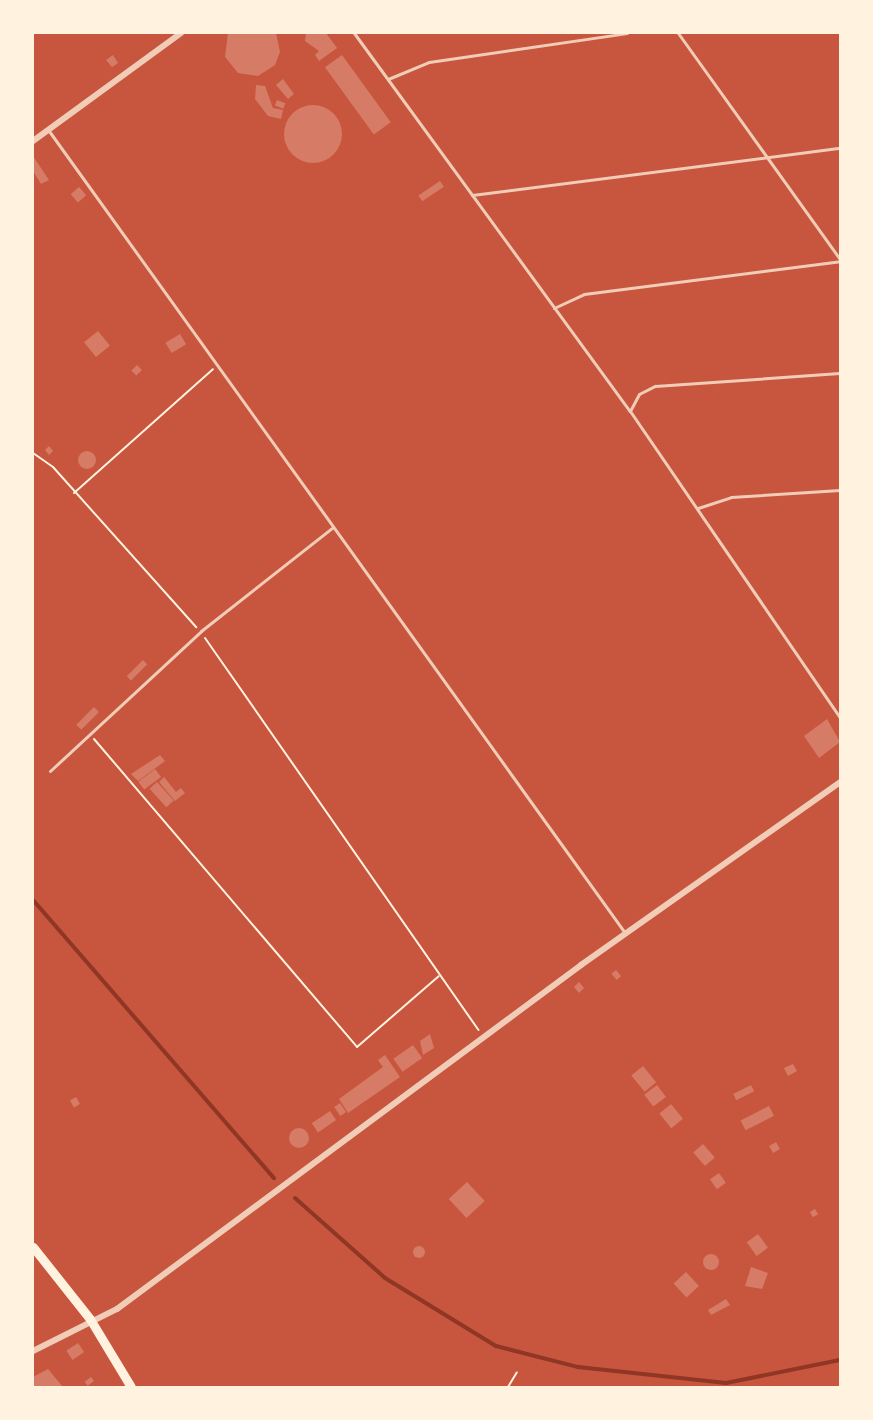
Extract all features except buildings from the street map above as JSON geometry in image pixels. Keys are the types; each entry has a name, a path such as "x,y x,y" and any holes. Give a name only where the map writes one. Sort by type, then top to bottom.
{"main road":[{"path":"33,1247 90,1319 131,1387"}],"street":[{"path":"33,141 181,33"},
{"path":"33,1351 90,1319 117,1309 625,933 840,782"}],"lane":[{"path":"354,33 630,411 698,507 840,718"},
{"path":"388,79 429,62 627,33"},
{"path":"554,308 584,294 840,260 678,33"},
{"path":"49,131 625,933"},
{"path":"472,195 840,148"},
{"path":"630,411 639,394 655,386 840,373"},
{"path":"698,507 730,497 840,490"},
{"path":"50,771 201,631 333,527"}],"path":[{"path":"74,493 217,365"},
{"path":"33,453 74,493 201,631 483,1037"},
{"path":"90,734 357,1047 440,975"},
{"path":"508,1387 518,1372"}],"waterway":[{"path":"33,900 274,1178"},
{"path":"295,1198 385,1278 496,1346 578,1367 726,1383 840,1360"}]}
